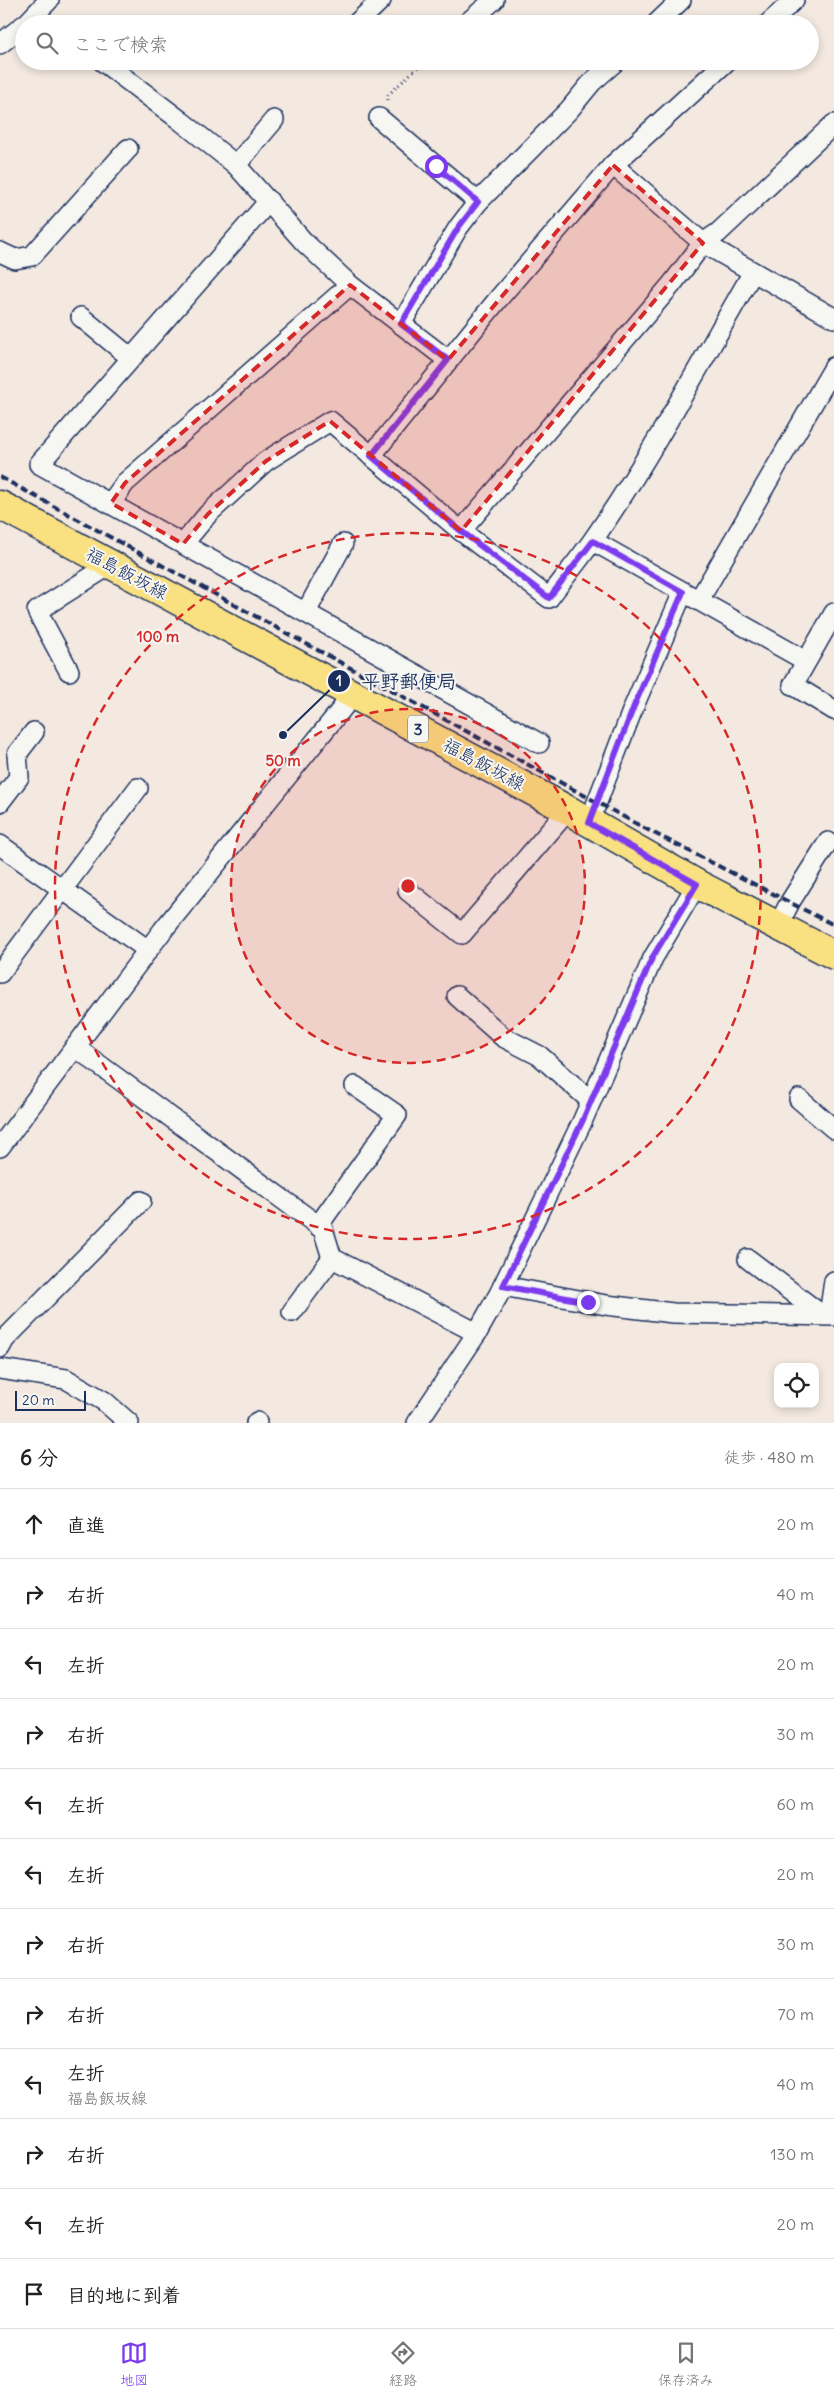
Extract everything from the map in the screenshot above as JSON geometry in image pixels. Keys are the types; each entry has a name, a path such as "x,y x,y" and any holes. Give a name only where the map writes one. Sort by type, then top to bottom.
{"main road":[{"name":"福島飯坂線","path":"0,505 578,816 697,884 834,955"}],"street":[{"path":"35,15 49,0"},
{"path":"365,15 381,0"},
{"path":"665,15 681,0"},
{"path":"778,15 794,0"},
{"path":"475,15 490,1"},
{"path":"2,39 15,31"},
{"path":"114,70 236,165 269,200 304,242 350,285 448,360"},
{"path":"401,324 458,228 478,202 569,110 592,82 606,70"},
{"path":"371,456 448,360 613,165 717,70"},
{"path":"379,118 478,202"},
{"path":"236,165 274,120"},
{"path":"461,531 672,284 703,243 718,233 834,124"},
{"path":"0,252 15,260 32,256 128,149"},
{"path":"613,165 703,243 834,318"},
{"path":"269,200 40,464 539,743"},
{"path":"184,544 208,514 266,461 330,421 461,531 549,598 593,541 659,435 753,272"},
{"path":"110,503 125,483 350,285"},
{"path":"81,317 131,358"},
{"path":"408,892 462,934 578,816 691,596 834,367"},
{"path":"593,541 806,662"},
{"path":"306,612 343,544"},
{"path":"69,671 37,611 110,564"},
{"path":"834,613 792,685 834,710"},
{"path":"0,1147 148,950 353,695"},
{"path":"0,802 18,777 17,754 34,732"},
{"path":"0,973 138,788"},
{"path":"778,926 790,902 828,842"},
{"path":"0,845 148,950"},
{"path":"417,1423 477,1333 503,1286 590,1101 652,958 697,884"},
{"path":"456,996 503,1037 540,1056 590,1101"},
{"path":"75,1047 323,1229 332,1258 477,1333"},
{"path":"318,1226 396,1115 355,1086"},
{"path":"799,1099 834,1129"},
{"path":"0,1348 5,1339 141,1201"},
{"path":"292,1312 332,1258"},
{"path":"748,1260 828,1315"},
{"path":"828,1315 834,1280"},
{"path":"503,1286 606,1305 673,1313 828,1315"},
{"path":"0,1369 66,1379 104,1401 129,1423"}],"path":[{"path":"379,118 384,113 387,96 414,70"}],"highlighted area":[{"path":"613,165 703,243 461,531 330,421 266,461 208,514 183,544 111,503 125,483 350,285 448,360"}],"railway":[{"path":"0,477 646,829 834,925"}],"place":[{"name":"平野郵便局","path":"283,735"}],"route":[{"path":"436,166 478,202 458,228 401,324 448,360 371,456 461,531 549,598 593,541 683,592 634,706 589,823 697,884 652,958 582,1122 503,1286 588,1302"}]}
